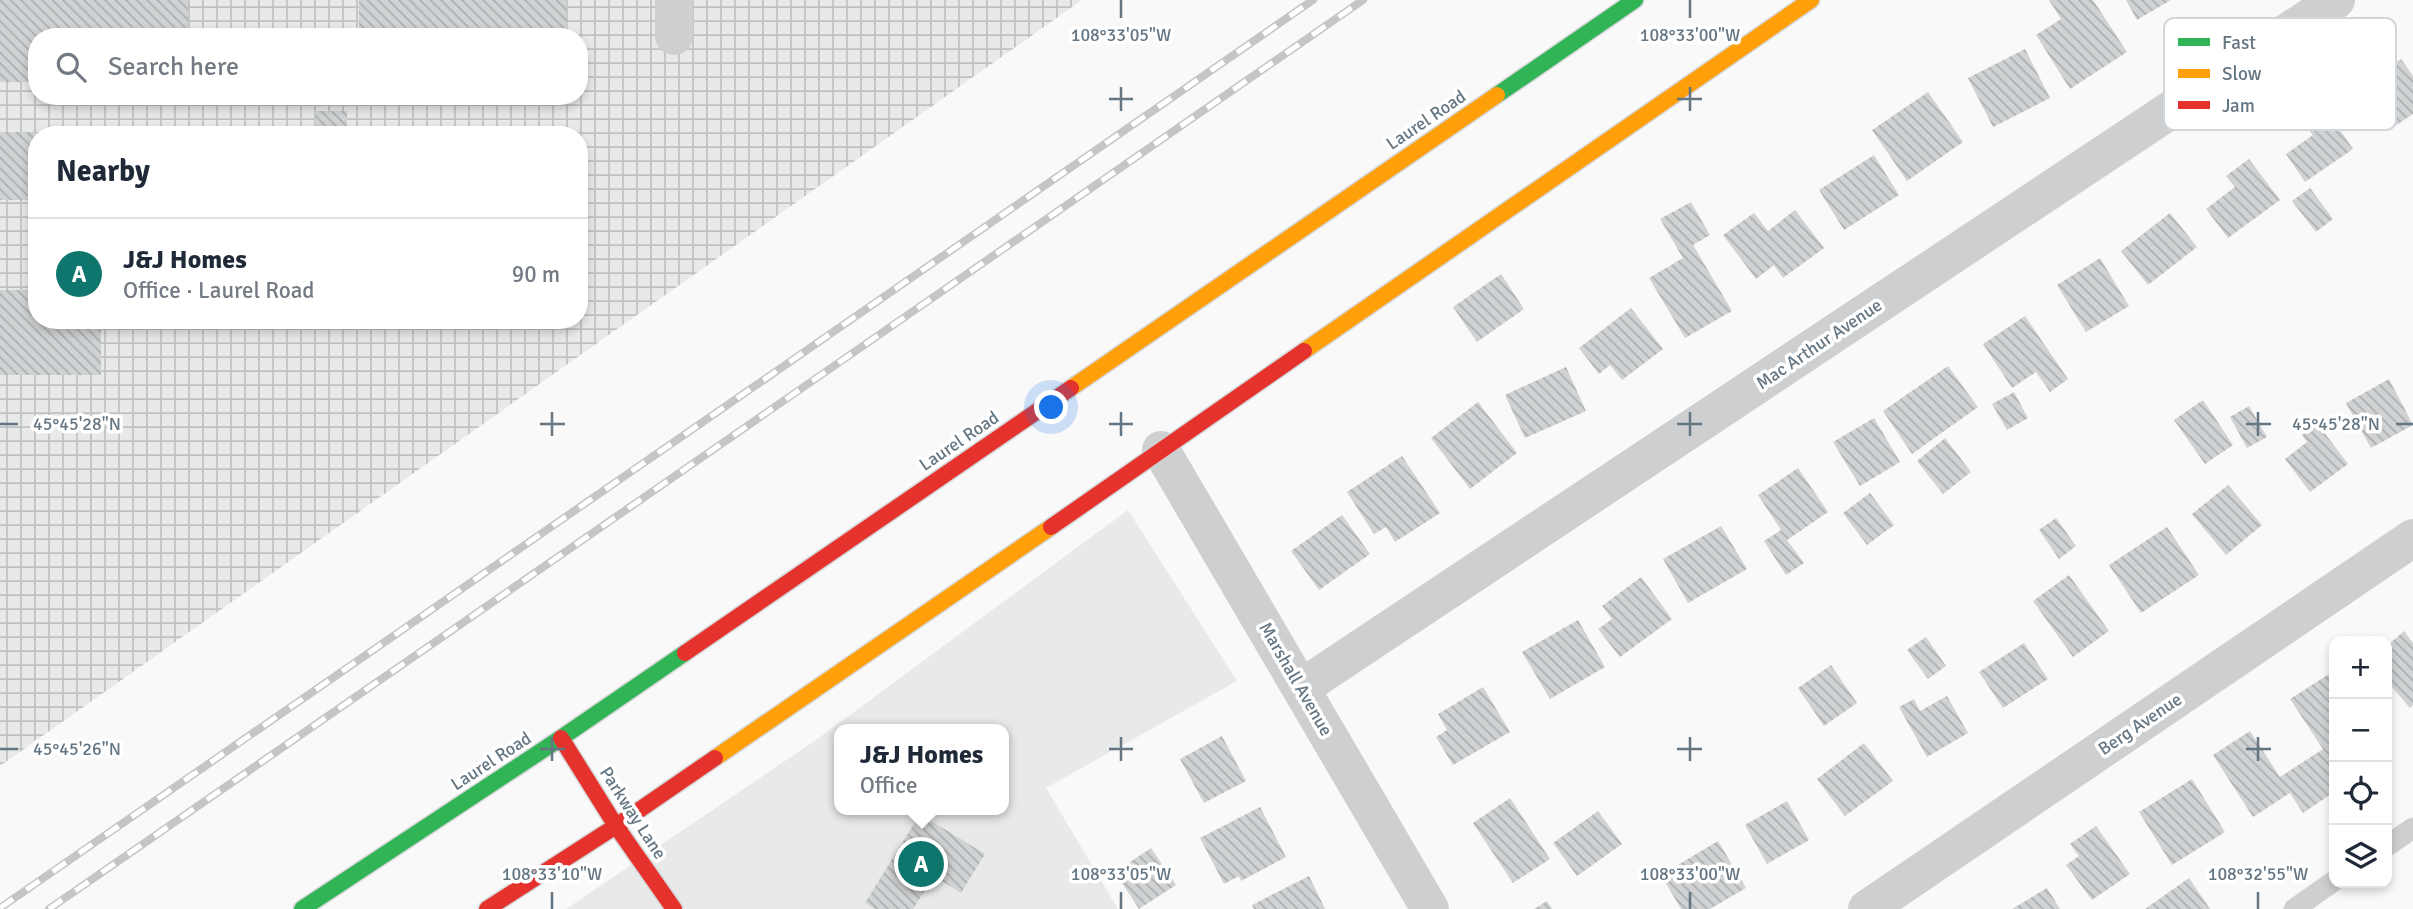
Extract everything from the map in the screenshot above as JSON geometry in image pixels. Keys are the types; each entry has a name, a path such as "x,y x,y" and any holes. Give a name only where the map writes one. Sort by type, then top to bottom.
{"main road":[{"name":"Laurel Road","path":"302,909 561,738 1635,0"},
{"path":"487,909 616,826 1811,0"},
{"name":"Parkway Lane","path":"561,738 616,826 674,909"}],"street":[{"name":"Mac Arthur Avenue","path":"2309,18 2336,0"},
{"name":"Mac Arthur Avenue","path":"1301,688 2164,114"},
{"name":"Marshall Avenue","path":"1161,450 1430,909"},
{"name":"Berg Avenue","path":"1867,909 2413,538"}],"lane":[{"path":"2392,843 2413,828"},
{"path":"2294,909 2329,884"}],"shaded area":[{"path":"0,0 1082,0 0,766"},
{"path":"1128,510 1237,681 1046,788 1118,909 566,909 834,727 834,815 1009,815 1009,724 838,724"}],"building":[{"path":"0,0 188,0 188,28 28,28 28,82 0,82"},
{"path":"359,0 567,0 567,28 359,28"},
{"path":"2049,0 2093,0 2127,52 2070,89 2036,35 2061,19"},
{"path":"2126,0 2171,0 2137,20"},
{"path":"2025,49 2050,98 1993,127 1968,78"},
{"path":"2401,59 2413,76 2413,114 2396,125 2396,62"},
{"path":"1928,92 1963,142 1907,181 1872,130"},
{"path":"315,111 347,111 347,126 315,126"},
{"path":"2309,130 2340,130 2353,149 2305,182 2286,154 2313,135"},
{"path":"0,132 28,132 28,200 0,200"},
{"path":"1874,155 1899,195 1844,230 1819,190"},
{"path":"2249,159 2280,200 2228,238 2206,209 2235,187 2226,176"},
{"path":"2310,188 2333,219 2316,232 2292,201"},
{"path":"1691,202 1710,235 1693,245 1732,311 1685,338 1649,278 1683,258 1660,219"},
{"path":"1795,210 1824,248 1783,278 1774,265 1756,279 1723,235 1754,213 1768,231"},
{"path":"2170,213 2197,247 2148,285 2121,251"},
{"path":"2100,258 2129,306 2086,332 2057,285"},
{"path":"1501,274 1524,309 1477,342 1453,307"},
{"path":"0,290 28,290 28,329 101,329 101,375 0,375"},
{"path":"1631,308 1663,349 1622,380 1610,365 1599,374 1579,348"},
{"path":"2025,316 2068,379 2050,392 2036,372 2012,388 1983,344"},
{"path":"1948,366 1978,407 1912,454 1883,411"},
{"path":"1566,367 1586,411 1525,438 1505,395"},
{"path":"2389,379 2413,425 2371,448 2346,403"},
{"path":"2014,392 2028,418 2007,430 1992,404"},
{"path":"2203,400 2233,445 2205,464 2174,420"},
{"path":"1478,402 1517,453 1470,489 1431,438"},
{"path":"2249,406 2267,437 2247,448 2230,417"},
{"path":"1874,418 1900,462 1860,486 1833,442"},
{"path":"2317,423 2348,464 2310,492 2285,459 2307,442 2302,435"},
{"path":"1945,438 1971,472 1943,494 1917,461"},
{"path":"1402,456 1440,513 1395,542 1386,527 1374,534 1347,492"},
{"path":"1798,468 1828,512 1787,540 1804,563 1786,575 1764,541 1781,530 1758,495"},
{"path":"2228,485 2262,525 2226,555 2192,514"},
{"path":"1870,493 1894,525 1867,545 1843,513"},
{"path":"1342,515 1370,554 1319,590 1291,551"},
{"path":"2056,518 2076,546 2059,559 2039,530"},
{"path":"1721,526 1747,569 1688,603 1663,559"},
{"path":"2167,527 2199,575 2141,613 2109,565"},
{"path":"2069,575 2109,631 2073,657 2033,601"},
{"path":"1641,577 1672,619 1620,657 1598,629 1612,619 1602,606"},
{"path":"1578,620 1605,667 1550,699 1522,652"},
{"path":"2404,631 2413,643 2413,705 2410,708 2392,687 2392,642"},
{"path":"1926,637 1946,666 1928,679 1907,650"},
{"path":"2024,643 2048,679 2003,708 1979,672"},
{"path":"1831,665 1857,703 1824,726 1798,688"},
{"path":"2329,674 2329,795 2303,813 2290,793 2253,817 2213,755 2250,731 2280,777 2323,749 2290,699"},
{"path":"1483,687 1510,732 1453,765 1436,737 1447,730 1438,714"},
{"path":"1947,696 1968,733 1927,757 1899,707 1914,699 1920,711"},
{"path":"1222,736 1246,781 1204,803 1180,759"},
{"path":"1864,743 1893,781 1845,816 1817,779"},
{"path":"2192,779 2225,832 2172,865 2139,812"},
{"path":"1510,798 1550,859 1513,883 1473,823"},
{"path":"1787,801 1809,840 1767,864 1745,825"},
{"path":"1260,807 1286,857 1241,881 1239,876 1224,884 1200,838"},
{"path":"1598,811 1622,844 1577,876 1553,843"},
{"path":"919,815 985,854 961,893 934,876 913,909 875,909 865,903"},
{"path":"2096,826 2130,874 2092,900 2066,865 2079,856 2070,844"},
{"path":"1718,841 1746,888 1710,909 1681,909 1661,875"},
{"path":"1151,848 1176,885 1139,909 1115,872"},
{"path":"1309,876 1325,909 1254,909 1252,905"},
{"path":"2189,878 2210,909 2145,909"},
{"path":"2047,888 2060,909 2012,909"},
{"path":"1547,901 1552,909 1534,909"}],"railway":[{"path":"0,908 1313,0"},
{"path":"49,909 1363,0"}],"traffic: fast":[{"path":"1497,95 1635,0"},
{"path":"302,909 685,653"}],"traffic: slow":[{"path":"1304,351 1811,0"},
{"path":"1071,388 1497,95"},
{"path":"715,758 1051,527"}],"traffic: jam":[{"path":"1051,527 1304,351"},
{"path":"685,653 1071,388"},
{"path":"561,738 616,826 674,909"},
{"path":"487,909 715,758"}],"place":[{"name":"J&J Homes","path":"921,864"}]}
